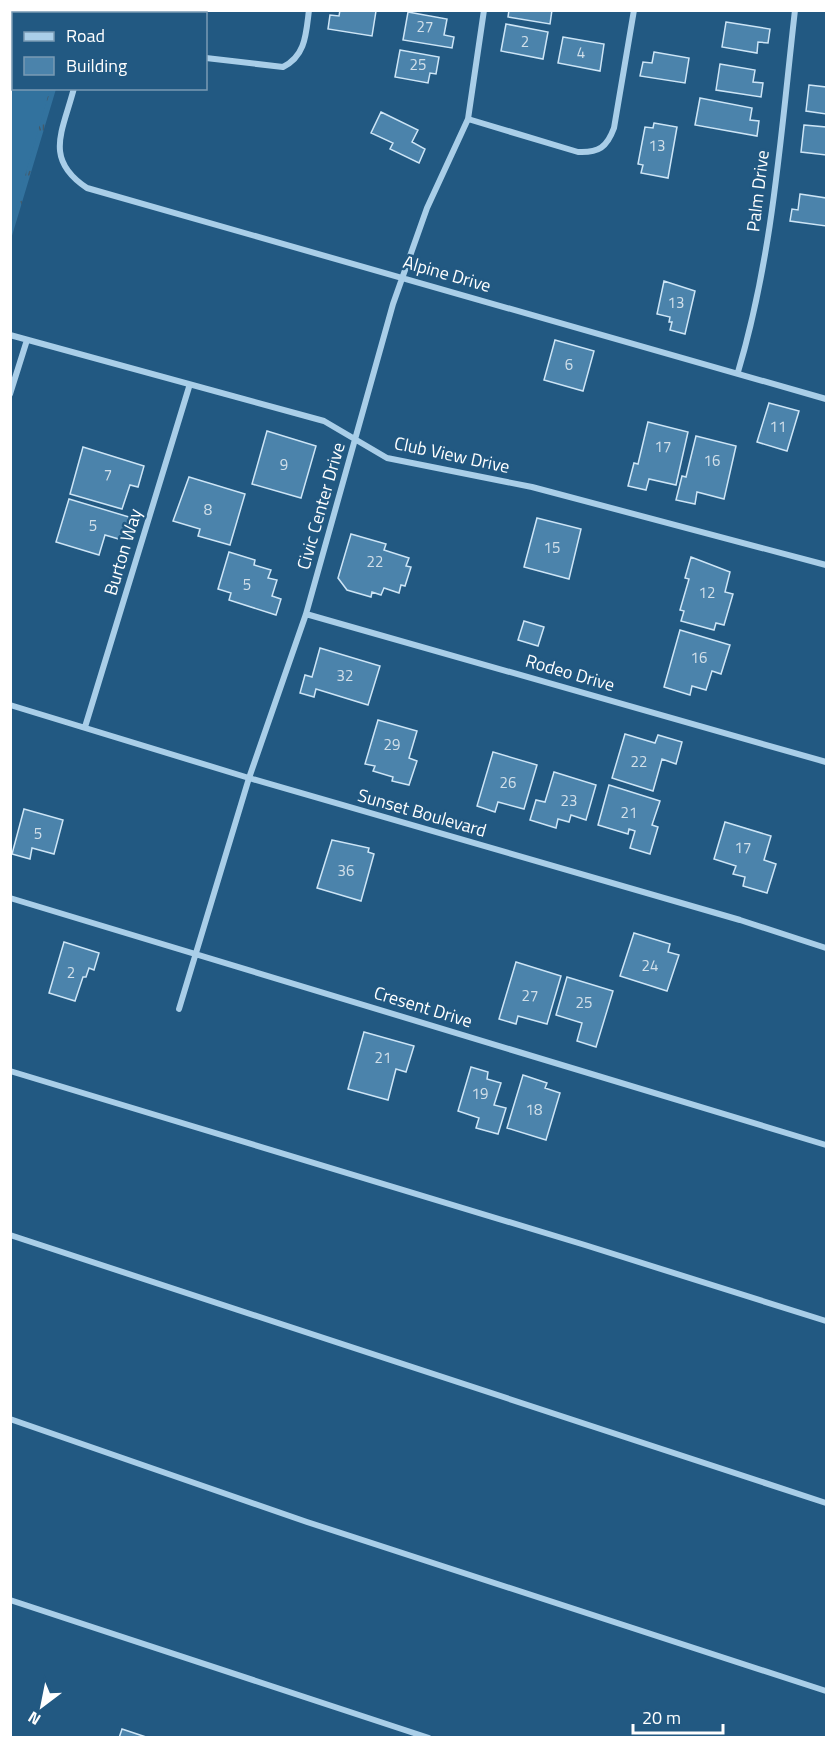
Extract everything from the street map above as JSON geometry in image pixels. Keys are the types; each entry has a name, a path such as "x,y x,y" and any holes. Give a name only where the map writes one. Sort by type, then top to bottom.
{"street":[{"path":"207,58 283,67 293,62 299,54 304,41 309,10"},
{"name":"Civic Center Drive","path":"179,1009 249,778 306,614 402,277 435,187 468,119 484,10"},
{"path":"468,119 578,152 591,153 602,149 609,141 614,128 634,10"},
{"name":"Palm Drive","path":"738,372 750,331 767,242 795,10"},
{"name":"Alpine Drive","path":"73,90 58,149 65,170 87,188 738,372 826,399"},
{"name":"Club View Drive","path":"10,335 189,387 324,421 387,458 532,487 826,565"},
{"path":"10,394 27,340"},
{"name":"Burton Way","path":"85,727 189,387"},
{"name":"Rodeo Drive","path":"306,614 826,762"},
{"name":"Sunset Boulevard","path":"10,705 249,778 740,920 826,948"},
{"name":"Cresent Drive","path":"10,898 826,1145"},
{"path":"10,1071 562,1238 826,1321"},
{"path":"10,1235 826,1503"},
{"path":"10,1419 307,1522 826,1691"},
{"path":"10,1600 429,1737"}],"green space":[{"path":"11,11 84,11 12,12 12,90 56,90 11,239"},
{"path":"11,69 12,90 50,90 11,225"}],"building":[{"path":"340,10 376,11 372,36 328,29 330,15 339,16"},
{"path":"509,10 552,10 550,24 508,17"},
{"path":"408,12 447,19 444,35 454,37 452,48 403,40"},
{"path":"726,22 770,29 768,43 758,42 757,53 722,47"},
{"path":"506,24 548,32 543,59 501,51"},
{"path":"563,37 604,44 600,71 558,63"},
{"path":"400,50 439,57 436,74 430,73 428,83 395,77"},
{"path":"654,52 689,58 685,83 640,76 643,62 652,63"},
{"path":"720,64 755,70 753,82 763,83 761,97 716,90"},
{"path":"809,85 826,87 826,114 806,111"},
{"path":"700,98 752,108 750,120 759,121 757,136 695,125"},
{"path":"381,112 418,130 412,142 425,149 419,163 390,149 393,143 371,133"},
{"path":"654,123 677,127 668,178 641,173 643,165 638,164 645,127 653,128"},
{"path":"804,125 826,127 826,155 801,152"},
{"path":"800,194 826,198 826,226 790,221 792,209 798,210"},
{"path":"664,281 695,291 685,334 670,330 672,322 669,322 670,317 657,314"},
{"path":"555,340 594,351 583,391 544,380"},
{"path":"769,403 799,411 787,451 757,442"},
{"path":"648,422 688,432 676,485 649,479 646,490 628,486 634,463 638,464"},
{"path":"267,431 316,446 301,498 252,484"},
{"path":"696,436 736,446 724,499 697,492 695,504 676,500 682,476 686,477"},
{"path":"83,447 144,466 138,487 130,485 122,509 70,494"},
{"path":"189,477 245,494 230,545 198,536 200,529 173,521"},
{"path":"69,499 129,517 122,540 105,535 99,555 56,542"},
{"path":"537,518 581,529 569,579 524,567"},
{"path":"351,534 386,544 384,550 409,558 406,566 411,567 405,586 401,585 399,593 384,588 381,595 372,592 371,597 347,590 338,578"},
{"path":"229,552 255,560 254,565 271,570 268,578 277,580 272,596 281,599 276,615 229,600 231,593 218,589"},
{"path":"691,557 730,572 725,592 733,594 724,625 716,623 714,630 681,621 684,611 680,610 689,579 685,578"},
{"path":"524,621 544,627 538,646 518,640"},
{"path":"680,630 730,645 721,674 712,671 706,690 692,686 690,695 664,687"},
{"path":"320,648 380,666 368,705 316,689 314,697 300,693 305,675 312,677"},
{"path":"378,720 417,731 409,758 417,761 409,785 392,781 393,777 373,771 375,766 365,764"},
{"path":"625,734 655,743 658,735 682,742 676,764 662,759 653,791 612,778"},
{"path":"493,752 537,765 524,809 498,802 495,812 477,806"},
{"path":"554,772 596,785 586,820 571,815 569,822 558,819 556,828 530,820 536,800 545,802"},
{"path":"609,785 660,801 652,825 658,827 650,854 630,848 635,831 629,829 628,834 598,825"},
{"path":"24,809 63,820 54,854 32,848 30,859 12,854"},
{"path":"725,822 771,836 764,860 776,864 767,893 743,886 745,877 733,874 736,866 714,859"},
{"path":"332,840 369,848 368,852 374,854 361,901 317,888"},
{"path":"634,933 670,944 668,952 679,955 667,991 620,976"},
{"path":"64,942 99,953 94,970 89,968 86,977 83,977 75,1001 49,993"},
{"path":"516,962 561,976 547,1024 518,1016 516,1024 499,1019"},
{"path":"567,977 613,991 596,1047 577,1041 582,1023 556,1015"},
{"path":"364,1032 414,1046 406,1072 396,1069 388,1100 348,1089"},
{"path":"471,1067 488,1072 487,1079 501,1083 494,1105 506,1108 498,1134 476,1128 479,1118 458,1111"},
{"path":"523,1075 547,1083 545,1088 560,1093 546,1140 507,1128"},
{"path":"122,1729 149,1738 119,1738"}]}
